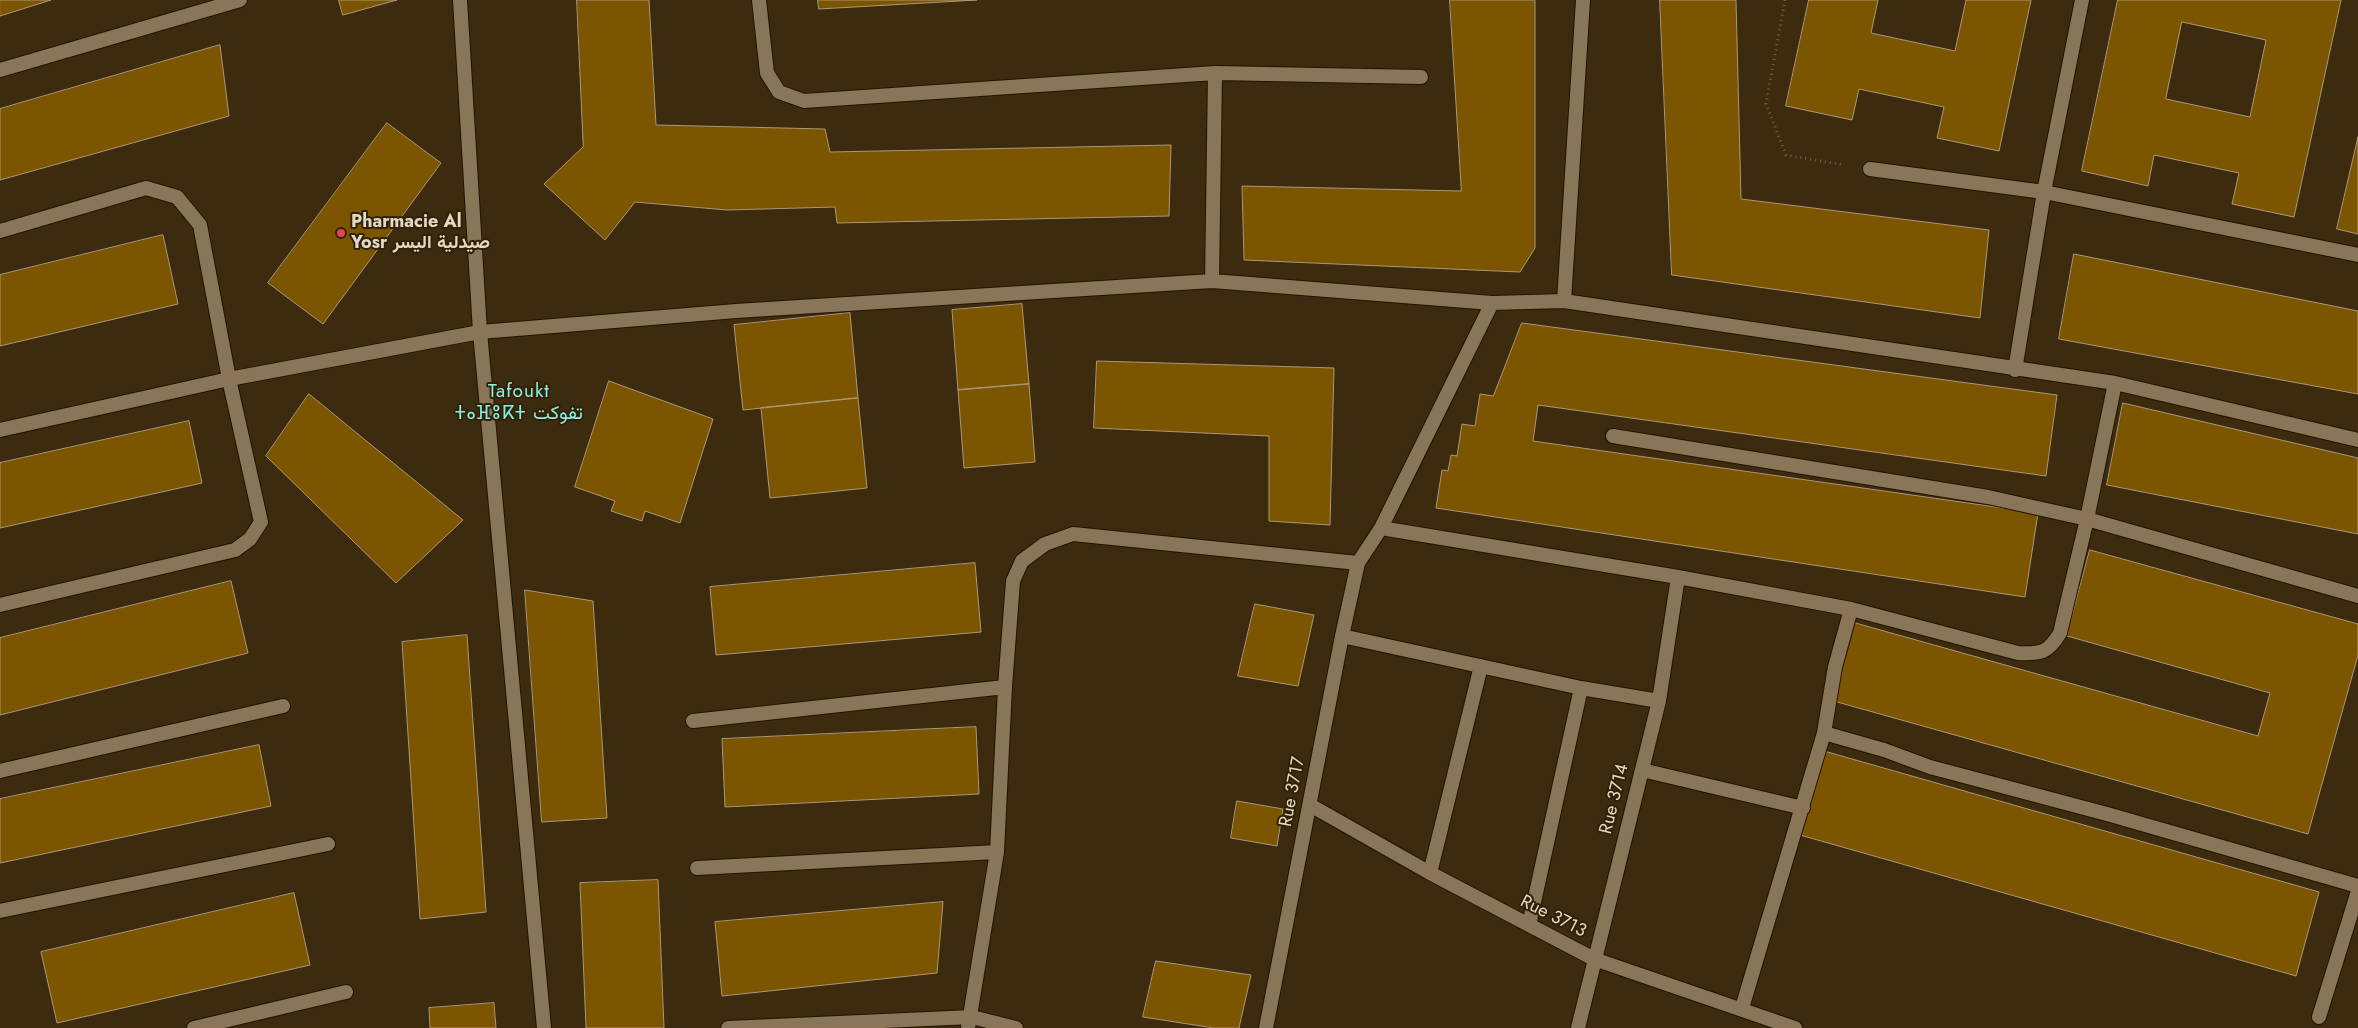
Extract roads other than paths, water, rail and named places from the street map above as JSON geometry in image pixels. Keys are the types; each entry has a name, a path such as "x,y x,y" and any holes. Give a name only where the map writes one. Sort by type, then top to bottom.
{"street":[{"path":"0,70 240,0"},
{"path":"460,0 480,332 544,1028"},
{"path":"759,0 766,73 779,92 804,101 1215,73 1421,76"},
{"path":"1564,300 1583,0"},
{"path":"2015,370 2044,192 2082,0"},
{"path":"1212,281 1215,73"},
{"path":"1870,168 2044,192 2358,255"},
{"path":"0,232 146,188 177,197 200,225 229,379 261,522 250,540 235,550 0,604"},
{"path":"0,430 229,379 480,332 736,311 1212,281 1492,303 1564,300 2015,370 2115,383 2358,440"},
{"path":"970,1022 998,852 1005,687 1013,581 1022,560 1045,544 1073,534 1358,564 1382,528 1492,303"},
{"path":"1382,528 1678,577 1851,609 2018,653 2037,654 2052,647 2060,633 2087,520 2115,383"},
{"path":"1613,436 1988,497 2087,520 2358,596"},
{"name":"Rue 3717","path":"1266,1028 1342,636 1358,564"},
{"name":"Rue 3714","path":"1578,1028 1659,701 1678,577"},
{"path":"1742,1008 1824,733 1835,667 1851,609"},
{"path":"1342,636 1581,688 1659,701"},
{"path":"1430,874 1481,666"},
{"path":"693,721 1005,687"},
{"path":"1528,925 1581,688"},
{"path":"0,771 283,706"},
{"path":"1824,733 1884,750 1930,767 2107,814 2358,886"},
{"path":"1642,770 1802,808"},
{"name":"Rue 3713","path":"1310,805 1430,874 1594,959 1742,1008 1775,1025 1795,1028"},
{"path":"0,911 328,844"},
{"path":"697,868 998,852"},
{"path":"2318,1016 2358,891"},
{"path":"194,1028 346,992"},
{"path":"728,1028 970,1022 1016,1028"}],"place":[{"name":"Pharmacie Al Yosr صيدلية اليسر","path":"341,233"}],"district":[{"name":"Tafoukt ⵜⴰⴼⵓⴽⵜ تفوكت","path":"519,403"}]}
